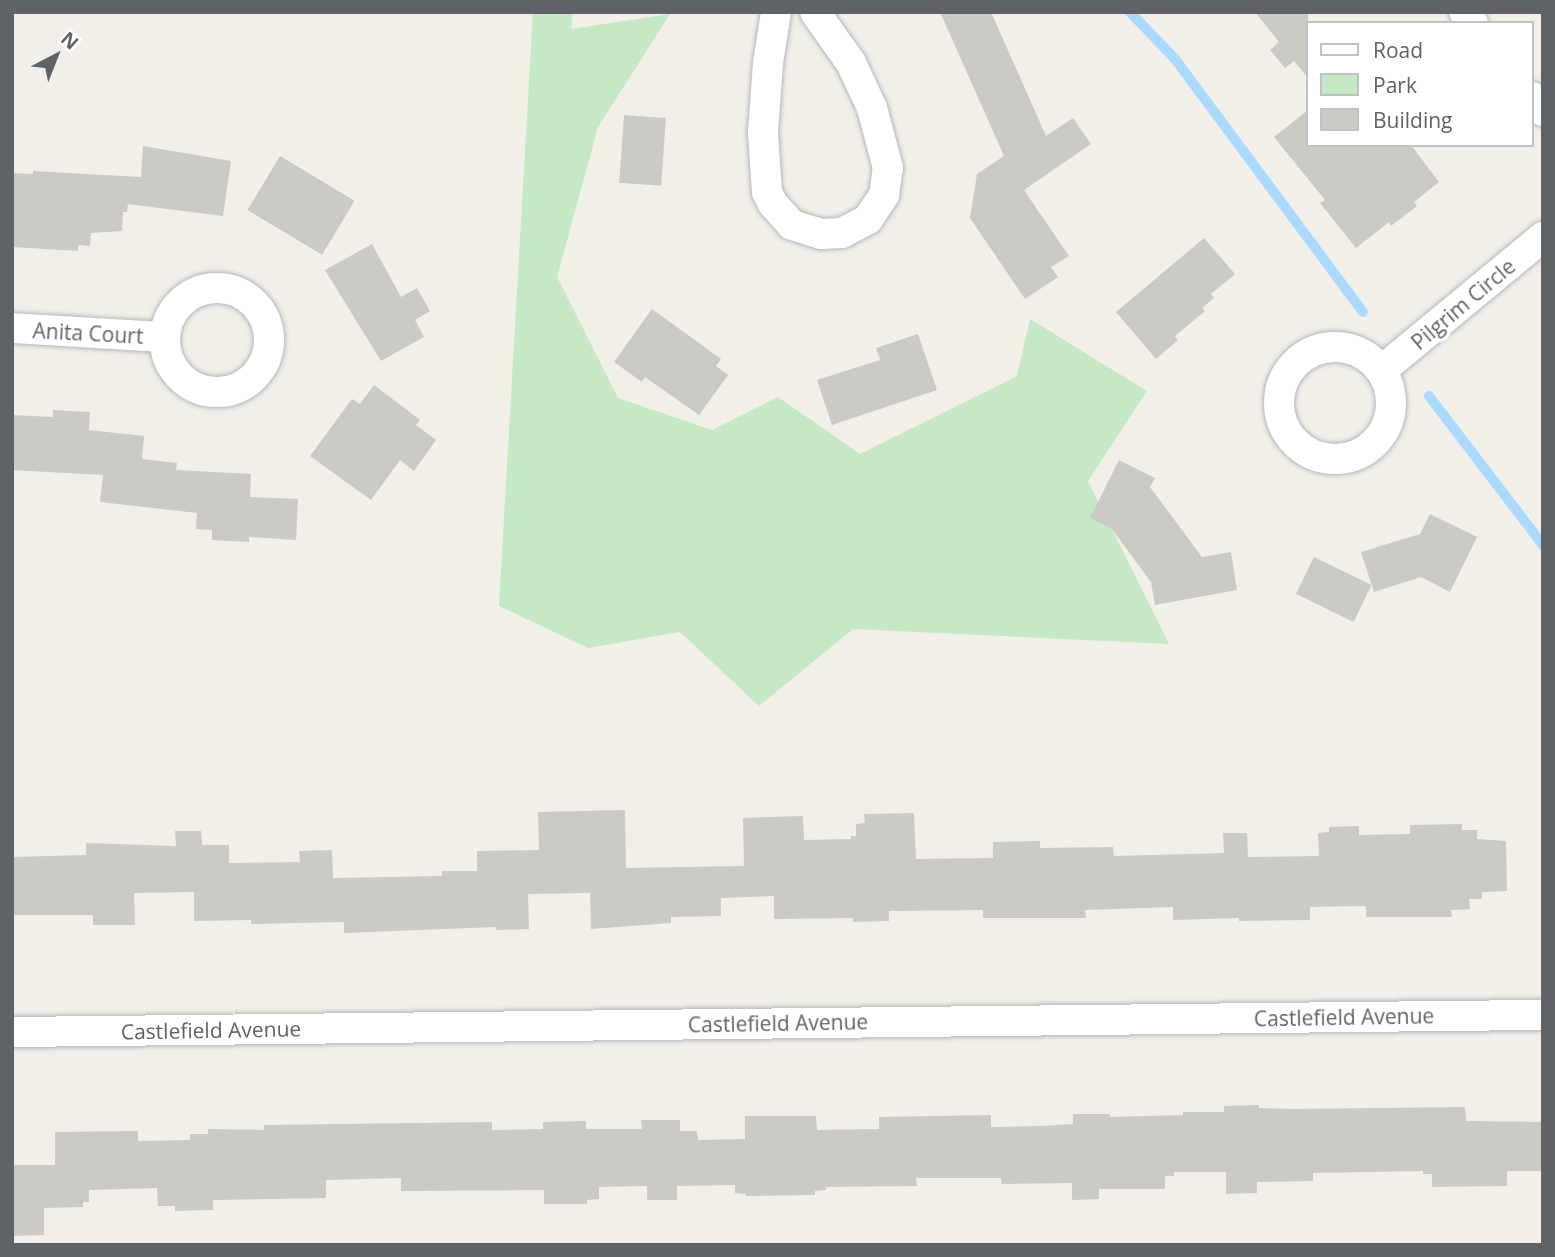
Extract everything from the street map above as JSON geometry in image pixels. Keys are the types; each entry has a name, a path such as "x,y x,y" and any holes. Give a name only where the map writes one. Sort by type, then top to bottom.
{"street":[{"path":"776,12 762,133 767,192 773,204 792,225 822,234 842,233 868,219 884,195 888,169 872,108 851,63 816,12"},
{"name":"Pilgrim Circle","path":"1382,370 1543,237"},
{"name":"Anita Court","path":"12,328 164,337"},
{"name":"Castlefield Avenue","path":"12,1032 1543,1014"}],"green space":[{"path":"533,12 573,12 571,29 670,14 598,127 557,277 618,398 712,430 778,397 860,454 1017,376 1030,319 1147,391 1088,481 1169,644 853,629 759,706 680,632 588,648 499,606"}],"building":[{"path":"940,12 991,12 1046,136 1073,118 1091,144 1024,190 1069,256 1051,267 1058,277 1025,299 970,218 977,174 1004,156"},
{"path":"1255,12 1308,12 1306,76 1294,61 1285,68 1270,50 1279,42"},
{"path":"1306,112 1306,147 1413,147 1439,182 1414,202 1417,206 1391,226 1389,222 1356,248 1320,203 1325,200 1274,137"},
{"path":"624,115 666,118 661,186 619,183"},
{"path":"143,146 231,161 223,216 128,204 127,212 123,212 122,231 91,233 90,246 78,245 78,251 12,247 12,173 33,174 33,171 141,177"},
{"path":"280,156 355,201 322,255 248,210"},
{"path":"1204,238 1235,274 1211,294 1214,298 1202,308 1205,311 1175,336 1178,340 1156,359 1116,312"},
{"path":"372,244 401,297 417,288 430,311 415,320 424,337 381,361 325,270"},
{"path":"652,309 721,359 716,366 728,375 699,415 645,377 642,382 614,362"},
{"path":"918,334 937,390 832,425 817,380 880,360 876,348"},
{"path":"374,385 420,420 416,425 436,440 414,471 400,460 371,500 310,456 352,399 360,404"},
{"path":"53,410 90,412 89,430 144,436 142,459 177,463 176,470 251,474 250,497 298,499 296,540 249,537 249,542 212,540 212,530 196,529 197,513 100,502 103,475 12,470 12,415 53,417"},
{"path":"1119,460 1155,478 1150,487 1202,557 1231,552 1237,590 1155,605 1151,582 1111,528 1090,518"},
{"path":"1430,514 1477,537 1450,592 1421,577 1374,592 1361,552 1420,534"},
{"path":"1314,557 1372,585 1354,622 1296,594"},
{"path":"625,810 626,868 744,866 743,818 803,816 804,840 851,839 851,836 856,836 856,824 865,823 864,814 914,813 916,859 993,858 993,842 1040,841 1040,848 1113,847 1114,856 1224,853 1223,833 1247,833 1248,857 1319,856 1318,833 1329,832 1329,827 1359,826 1359,835 1410,834 1410,825 1462,824 1462,830 1477,830 1477,839 1506,841 1507,891 1482,892 1482,899 1469,899 1470,909 1451,910 1452,917 1366,917 1366,906 1310,907 1310,920 1173,920 1173,907 1085,910 1086,918 983,918 983,910 889,911 889,921 853,922 853,918 774,919 774,896 721,898 721,916 671,917 671,923 591,929 590,893 528,894 529,929 496,930 496,927 344,933 344,922 251,924 251,920 194,921 194,892 134,893 135,925 93,925 93,915 12,915 12,857 86,855 86,843 176,846 175,831 201,831 202,845 229,845 229,863 300,862 299,851 332,850 333,878 442,876 442,871 477,871 477,851 539,850 538,812"},
{"path":"1259,1105 1259,1108 1292,1109 1465,1107 1466,1121 1543,1122 1543,1171 1507,1171 1507,1186 1432,1187 1432,1174 1423,1174 1423,1171 1313,1173 1313,1181 1257,1182 1257,1193 1226,1194 1226,1172 1174,1172 1174,1176 1165,1176 1165,1189 1099,1189 1099,1199 1072,1200 1072,1183 1002,1184 1001,1178 916,1178 917,1186 826,1187 826,1190 815,1191 815,1195 746,1196 735,1193 735,1185 677,1186 677,1200 647,1200 647,1186 599,1187 599,1199 587,1200 587,1204 544,1204 544,1190 401,1191 401,1178 326,1180 326,1198 213,1200 213,1210 175,1211 175,1206 158,1206 157,1188 89,1190 89,1202 83,1202 83,1207 44,1208 44,1235 12,1236 12,1165 55,1165 55,1132 138,1131 138,1141 190,1140 190,1134 208,1134 208,1129 264,1130 264,1125 492,1122 492,1130 543,1129 543,1122 586,1121 586,1129 642,1129 641,1120 680,1120 680,1131 697,1131 698,1140 745,1139 745,1116 816,1116 817,1130 879,1129 879,1117 991,1115 991,1127 1040,1126 1073,1124 1073,1114 1110,1114 1110,1117 1183,1115 1183,1112 1224,1112 1224,1106"}],"waterway":[{"path":"1130,12 1175,59 1363,312"},
{"path":"1429,396 1543,545"}]}
